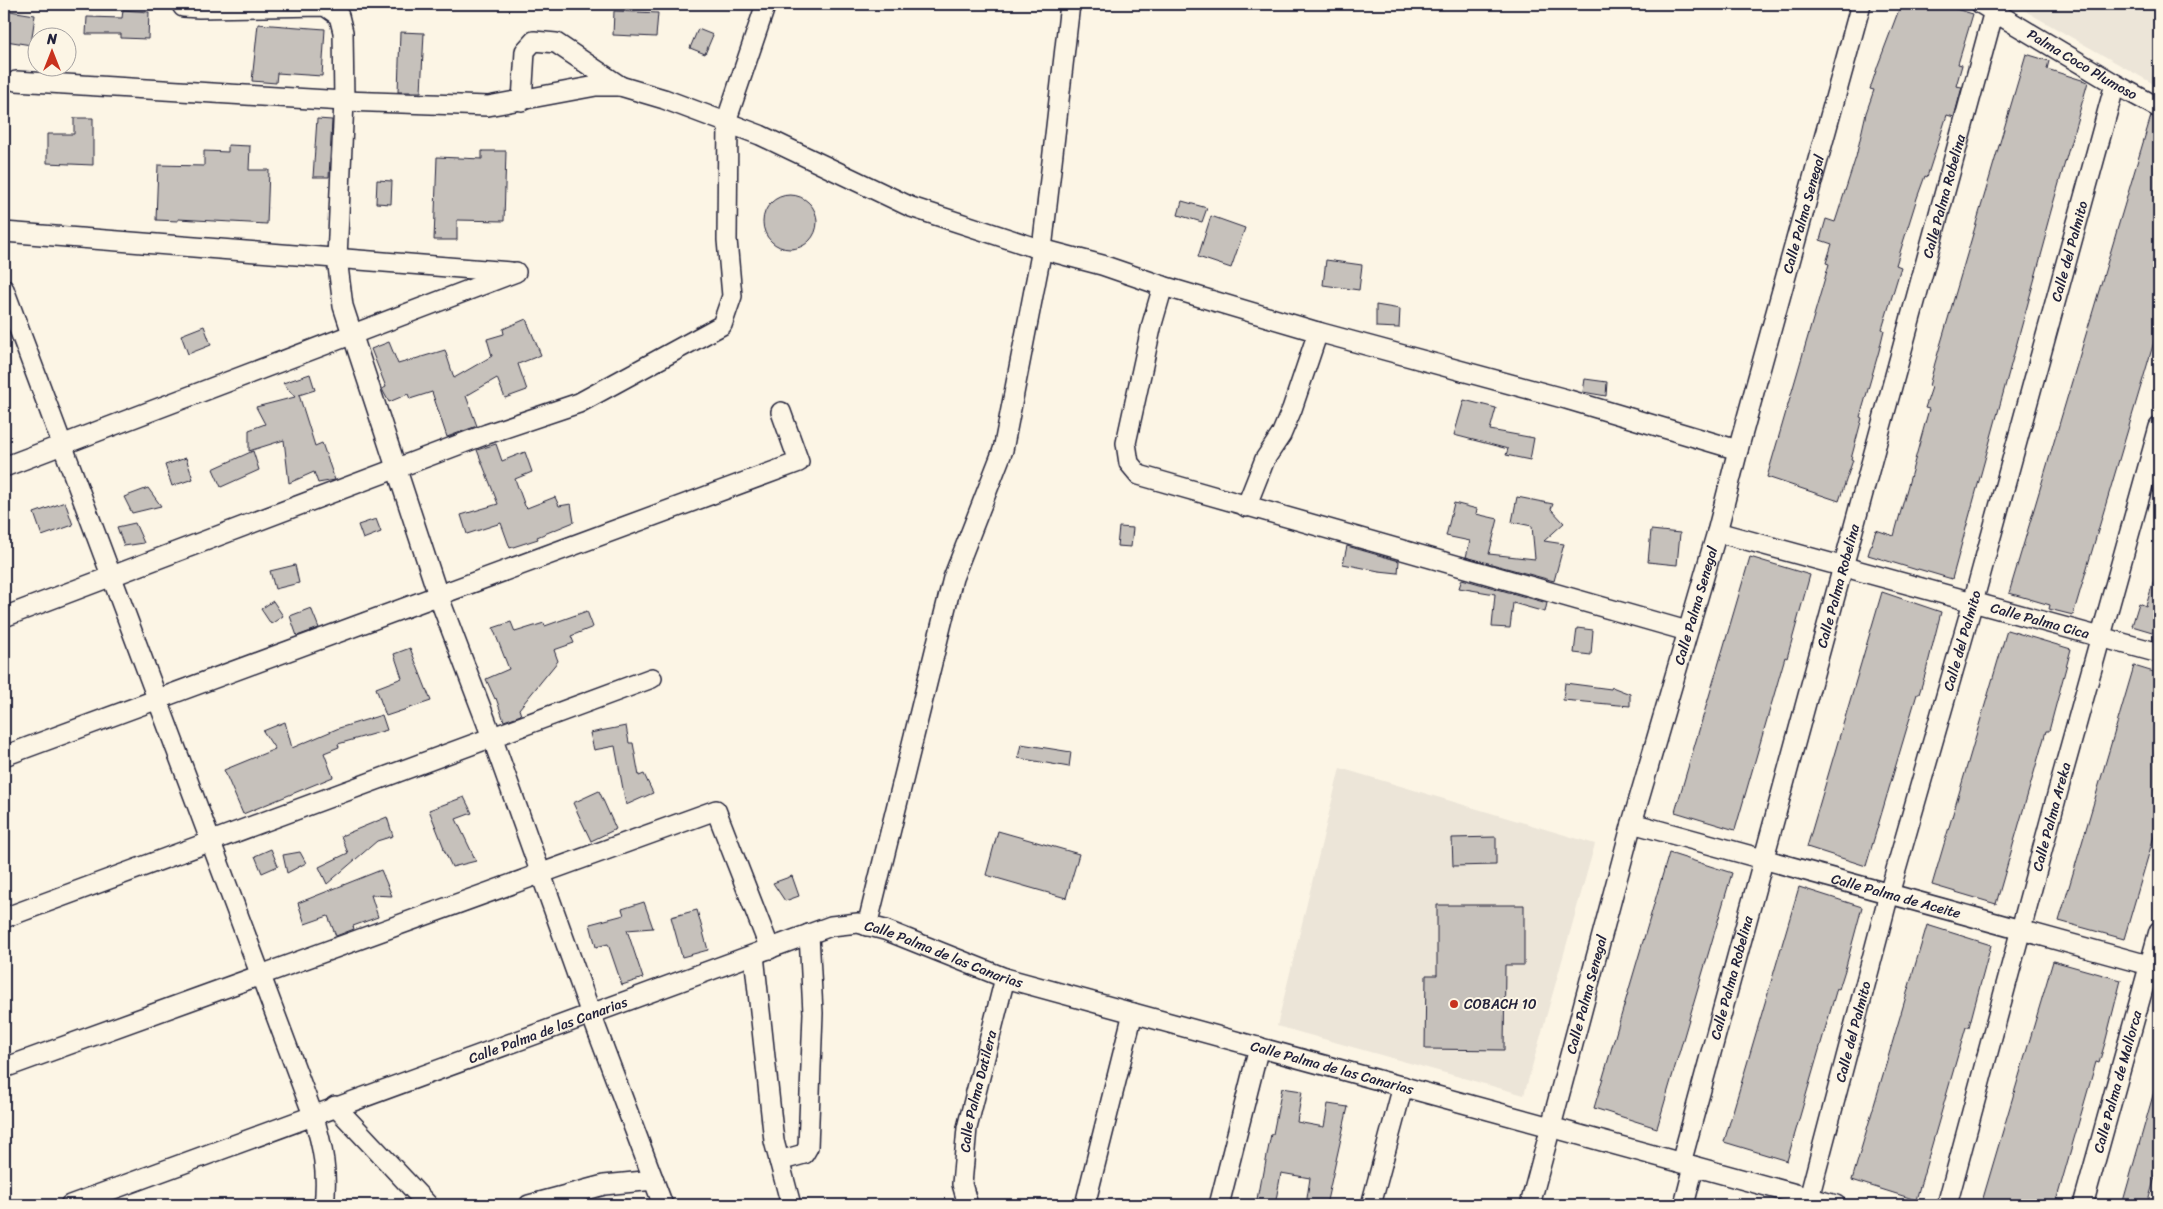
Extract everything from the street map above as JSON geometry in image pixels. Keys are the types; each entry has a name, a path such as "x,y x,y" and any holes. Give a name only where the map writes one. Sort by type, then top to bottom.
{"street":[{"path":"181,4 183,7 199,8 325,6 339,16 343,32 344,101 337,258 343,306 438,595 492,737 591,1014 663,1205"},
{"path":"4,617 487,434 579,403 722,325 732,296 727,240 728,116 766,4"},
{"path":"867,926 952,578 1003,450 1042,250 1070,4"},
{"name":"Calle Palma Senegal","path":"1530,1205 1632,822 1717,532 1861,4"},
{"name":"Palma Coco Plumoso","path":"1987,7 2115,84 2159,108"},
{"name":"Calle Palma Robelina","path":"1684,1205 1687,1164 1762,859 1844,567 1987,7"},
{"path":"522,101 525,51 534,41 556,43 620,86 760,135 911,207 1042,250 1102,265 1163,286 1318,332 1566,399 1738,450"},
{"path":"16,81 344,101 488,106 596,86 620,86"},
{"name":"Calle del Palmito","path":"1809,1198 1889,894 1973,602 2115,84"},
{"path":"4,232 516,272 4,467"},
{"path":"1163,286 1152,324 1126,443 1129,463 1139,475 1687,632"},
{"path":"4,289 313,1115 324,1148 326,1191 324,1205"},
{"path":"1246,506 1265,459 1281,435 1292,409 1318,332"},
{"path":"4,756 799,462 781,412"},
{"name":"Calle Palma Areka","path":"1946,1205 2159,427"},
{"name":"Calle Palma Cica","path":"1717,532 2159,653"},
{"path":"4,918 652,678"},
{"path":"4,1068 716,810 762,952 772,1124 779,1161 791,1205"},
{"name":"Calle Palma de Aceite","path":"1632,822 2155,967"},
{"name":"Calle Palma de las Canarias","path":"70,1205 335,1106 831,926 858,923 885,930 1005,978 1836,1205"},
{"name":"Calle Palma de Mallorca","path":"2083,1205 2155,967 2159,931"},
{"path":"779,1161 804,1154 808,1146 813,1013 809,934"},
{"name":"Calle Palma Datilera","path":"968,1205 962,1184 967,1128 1005,978"},
{"path":"1086,1205 1133,1013"},
{"path":"1218,1205 1260,1047"},
{"path":"1371,1205 1403,1086"},
{"path":"335,1106 428,1205"},
{"path":"529,1205 604,1185 654,1180"}],"shaded area":[{"path":"2013,4 2159,4 2159,87"},
{"path":"1340,768 1595,844 1524,1095 1277,1026"}],"building":[{"path":"1901,4 1939,4 1973,14 1958,64 1962,65 1956,86 1962,87 1954,117 1947,115 1927,177 1925,176 1917,198 1896,265 1901,267 1882,329 1884,330 1879,351 1860,417 1862,418 1851,459 1853,460 1839,501 1767,477 1829,264 1826,263 1832,244 1820,240 1826,219 1835,222 1856,157 1866,113 1874,90 1870,89"},
{"path":"123,10 149,12 148,39 121,38 121,34 86,34 87,17 122,18"},
{"path":"10,11 35,15 33,28 28,28 28,45 6,41"},
{"path":"614,11 658,13 656,37 613,35"},
{"path":"258,24 325,29 322,76 277,73 276,83 252,81"},
{"path":"698,29 713,35 705,54 690,48"},
{"path":"400,32 424,33 421,92 398,92"},
{"path":"2026,54 2049,61 2047,69 2088,82 2051,211 2045,233 2047,234 1952,579 1868,555 1876,530 1894,536 1929,409 1925,408 1932,387 1929,386 1935,363"},
{"path":"2151,116 2159,119 2159,325 2073,615 2049,609 2050,605 2009,593"},
{"path":"74,118 93,118 93,165 47,163 47,134 74,134"},
{"path":"317,119 332,120 329,177 313,177"},
{"path":"228,145 250,146 249,170 269,170 267,224 178,219 178,221 156,220 158,165 204,166 204,151 228,152"},
{"path":"482,151 506,151 504,221 457,220 457,240 434,240 437,157 482,159"},
{"path":"377,180 392,181 391,204 376,203"},
{"path":"790,195 800,197 809,203 815,212 817,222 815,232 809,241 800,247 790,249 780,247 771,241 765,232 763,222 765,212 771,203 780,197"},
{"path":"1182,201 1207,208 1202,222 1178,215"},
{"path":"1211,216 1245,228 1231,268 1198,257"},
{"path":"1326,260 1362,265 1359,290 1323,285"},
{"path":"1376,305 1400,309 1399,328 1376,327"},
{"path":"526,319 541,355 518,364 527,390 505,398 497,378 466,396 477,426 447,437 432,392 410,399 408,394 389,402 382,389 386,387 371,349 389,342 398,364 445,350 454,378 492,356 487,339 504,334 503,329"},
{"path":"204,326 211,345 188,354 181,335"},
{"path":"310,374 315,390 299,395 315,446 322,443 335,480 318,483 314,472 289,483 284,440 249,451 249,430 265,424 256,407 295,397 283,383"},
{"path":"1585,379 1607,382 1606,396 1583,392"},
{"path":"1464,400 1496,408 1490,430 1534,438 1530,460 1506,455 1508,449 1454,435"},
{"path":"496,444 502,461 525,452 532,472 515,479 527,508 555,497 559,506 571,504 574,522 537,537 538,539 510,548 501,523 467,534 461,515 498,504 477,450"},
{"path":"253,451 259,470 221,487 213,469"},
{"path":"186,458 193,479 172,486 165,465"},
{"path":"148,488 161,506 132,513 124,497"},
{"path":"1517,497 1553,504 1551,509 1564,523 1544,541 1564,544 1554,581 1466,557 1470,541 1446,536 1454,503 1477,509 1476,514 1498,519 1489,554 1535,559 1532,526 1512,522"},
{"path":"65,502 73,525 42,536 34,513"},
{"path":"376,519 381,532 363,539 358,525"},
{"path":"135,523 144,543 124,546 117,527"},
{"path":"1119,527 1133,528 1131,547 1117,546"},
{"path":"1651,530 1680,533 1677,565 1648,562"},
{"path":"1347,546 1399,561 1398,573 1343,564"},
{"path":"1750,557 1810,575 1735,830 1675,812"},
{"path":"295,565 299,583 275,589 270,571"},
{"path":"2155,576 2159,576 2159,634 2132,626 2139,603 2146,606"},
{"path":"1462,579 1547,603 1545,612 1513,603 1510,628 1492,627 1495,594 1459,588"},
{"path":"1882,592 1941,612 1925,675 1919,694 1917,694 1866,866 1807,847"},
{"path":"273,601 283,616 271,624 261,609"},
{"path":"311,608 319,628 297,636 290,616"},
{"path":"587,611 593,627 571,636 574,643 554,650 558,661 519,709 521,715 504,721 496,698 486,679 509,669 493,628 511,622 515,632 544,623 545,626"},
{"path":"1577,628 1593,630 1591,655 1574,653"},
{"path":"2007,630 2071,649 2049,731 2046,731 1996,904 1932,885"},
{"path":"410,648 431,701 386,716 376,688 402,678 394,654"},
{"path":"2134,666 2157,673 2155,682 2159,683 2159,819 2124,939 2059,921"},
{"path":"1565,683 1611,689 1612,687 1630,694 1630,706 1563,700"},
{"path":"382,715 387,730 338,744 339,747 324,753 333,777 243,814 224,770 275,749 263,731 285,722 292,748 339,728"},
{"path":"626,726 629,743 633,743 639,776 644,774 653,793 626,805 615,746 594,750 590,733"},
{"path":"1021,744 1071,752 1069,767 1018,758"},
{"path":"599,791 616,829 591,841 573,803"},
{"path":"464,797 472,813 456,819 476,861 452,867 429,810"},
{"path":"387,817 393,836 377,841 327,884 319,867 348,853 341,836"},
{"path":"998,831 1079,854 1066,898 986,875"},
{"path":"1496,837 1496,865 1453,866 1452,838"},
{"path":"271,849 278,866 262,873 255,856"},
{"path":"300,852 306,863 287,873 283,855"},
{"path":"1669,853 1732,873 1657,1128 1594,1108"},
{"path":"381,870 392,896 371,895 378,917 353,926 354,929 336,936 328,916 305,924 298,903"},
{"path":"792,876 799,896 785,901 773,883"},
{"path":"1799,887 1862,907 1845,970 1839,989 1837,988 1787,1161 1724,1142"},
{"path":"644,902 653,928 627,930 643,978 622,985 608,944 596,947 590,924 624,915 622,909"},
{"path":"1437,905 1524,905 1524,965 1505,965 1504,1050 1425,1049 1426,975 1437,975"},
{"path":"697,910 708,950 682,957 671,917"},
{"path":"1927,925 1991,945 1969,1027 1966,1027 1916,1200 1852,1180"},
{"path":"2053,961 2121,980 2105,1043 2099,1063 2096,1062 2055,1205 1981,1205"},
{"path":"1282,1088 1302,1091 1297,1122 1324,1127 1328,1104 1348,1107 1326,1205 1306,1205 1310,1178 1281,1173 1275,1205 1256,1205"},
{"path":"2155,1088 2159,1088 2159,1163 2147,1205 2122,1205"}],"place":[{"name":"COBACH 10","path":"1454,1004"}]}
